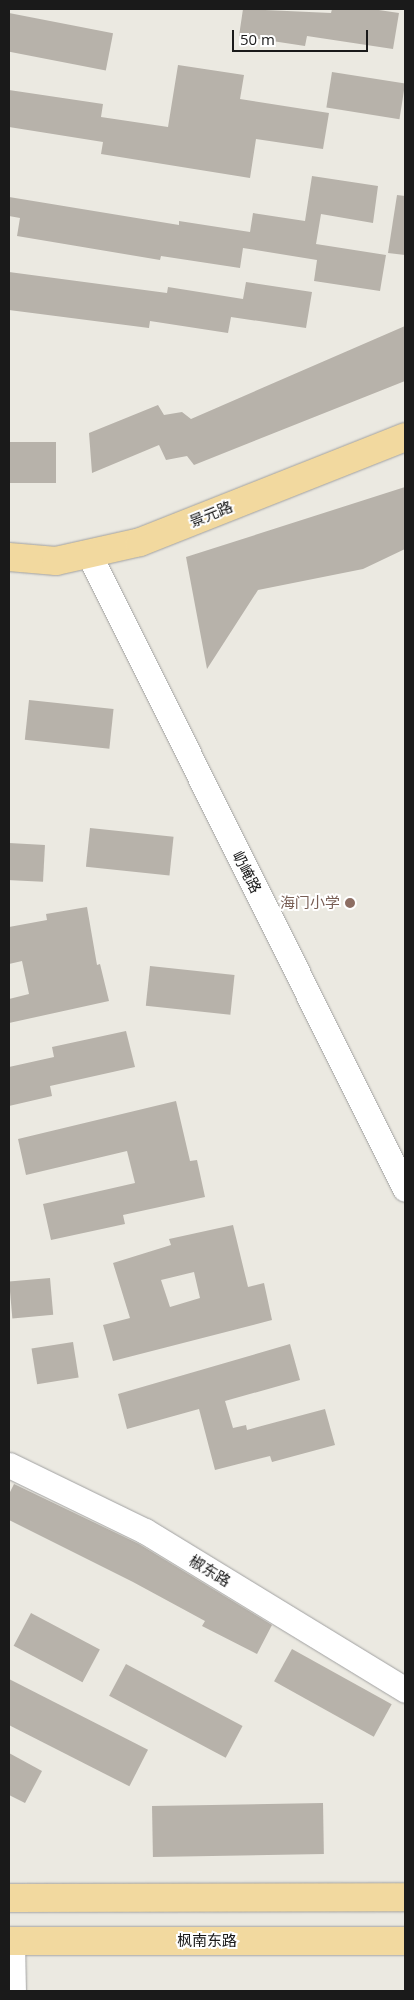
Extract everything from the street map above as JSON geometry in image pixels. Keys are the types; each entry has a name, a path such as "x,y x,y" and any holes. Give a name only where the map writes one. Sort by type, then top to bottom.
{"main road":[{"name":"景元路","path":"9,557 56,562 140,542 405,437"},
{"path":"9,1898 405,1897"},
{"name":"枫南东路","path":"10,1941 405,1941"}],"street":[{"name":"屷崦路","path":"88,554 405,1189"},
{"name":"椒东路","path":"9,1465 145,1531 405,1690"},
{"path":"10,1941 13,1991"}],"building":[{"path":"243,9 331,13 332,9 372,9 399,13 393,49 307,36 305,46 239,36"},
{"path":"9,13 113,33 106,71 9,52"},
{"path":"178,65 244,75 240,99 329,113 323,149 256,139 250,178 101,154 103,142 9,127 9,90 103,104 101,117 168,127"},
{"path":"332,72 405,84 399,119 326,108"},
{"path":"312,176 378,186 373,223 321,214 316,244 386,255 380,291 314,281 317,260 243,248 240,268 161,256 160,260 17,236 20,218 9,216 9,197 179,225 179,221 250,232 253,213 305,221"},
{"path":"397,195 405,196 405,255 388,253"},
{"path":"9,272 167,293 168,287 243,299 246,282 312,292 306,328 231,317 228,333 150,321 149,328 9,310"},
{"path":"405,326 405,381 194,465 187,456 166,460 159,445 92,473 89,433 158,405 164,415 182,412 191,419"},
{"path":"9,442 56,442 56,483 9,483"},
{"path":"405,487 405,549 363,569 258,590 207,669 186,557"},
{"path":"29,700 114,709 109,749 25,740"},
{"path":"90,828 174,837 169,876 86,867"},
{"path":"9,843 45,845 43,882 9,880"},
{"path":"87,907 97,965 100,964 109,1001 9,1023 9,999 29,994 22,961 9,964 9,927 47,920 46,914"},
{"path":"150,966 235,975 230,1015 146,1006"},
{"path":"126,1031 135,1067 50,1086 52,1096 9,1106 9,1067 54,1057 52,1047"},
{"path":"176,1101 190,1161 197,1160 205,1197 123,1215 125,1224 51,1240 43,1204 135,1183 127,1151 26,1175 18,1139"},
{"path":"233,1225 248,1287 264,1283 272,1320 113,1361 103,1325 130,1318 113,1263 171,1245 169,1239","holes":["194,1272 200,1298 170,1307 161,1280"]},
{"path":"50,1278 53,1315 12,1318 9,1282"},
{"path":"73,1342 79,1378 37,1384 32,1349"},
{"path":"290,1344 300,1380 225,1401 233,1428 246,1425 247,1430 325,1409 335,1445 272,1462 270,1456 215,1470 199,1409 127,1429 118,1394"},
{"path":"14,1484 139,1544 272,1625 257,1654 202,1626 205,1621 133,1582 9,1520 9,1494"},
{"path":"31,1613 100,1650 82,1682 14,1646"},
{"path":"292,1649 392,1704 374,1737 274,1681"},
{"path":"126,1664 243,1726 226,1758 109,1696"},
{"path":"9,1679 148,1750 129,1786 9,1725"},
{"path":"9,1753 42,1771 25,1803 9,1795"},
{"path":"323,1803 324,1854 153,1857 152,1806"}],"place":[{"name":"海门小学","path":"350,903"}]}
